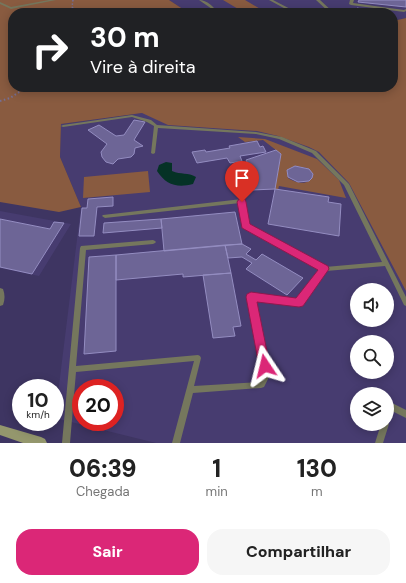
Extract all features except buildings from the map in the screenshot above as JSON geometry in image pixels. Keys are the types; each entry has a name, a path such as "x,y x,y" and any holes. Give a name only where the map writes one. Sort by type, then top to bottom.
{"main road":[{"path":"0,430 41,443"}],"street":[{"path":"0,292 0,302"}],"lane":[{"path":"0,3 11,8 54,0"},
{"path":"201,0 213,8"},
{"path":"271,0 286,8"},
{"path":"318,0 327,8"},
{"path":"352,0 351,4 378,8"},
{"path":"63,126 132,116 149,121 156,126 256,133 280,138 314,152 346,184 406,304"},
{"path":"153,153 156,126"},
{"path":"105,216 242,202 245,226 324,269 386,264"},
{"path":"66,443 83,248 153,242"},
{"path":"190,390 260,385 266,375 251,297 299,303 324,269"},
{"path":"73,369 198,358 176,443"},
{"path":"394,408 406,414"},
{"path":"379,443 383,431"}],"path":[{"path":"0,101 10,98 19,92"}],"shaded area":[{"path":"0,0 169,0 181,8 8,8 8,92 398,92 398,20 406,18 406,291 349,183 319,152 278,136 257,131 168,125 142,113 61,124 60,157 81,207 59,212 0,202"},
{"path":"169,0 406,0 406,18 398,20 398,8 181,8"},
{"path":"223,0 245,0 259,8 237,8"},
{"path":"142,113 406,145 406,443 156,443 108,431 124,431 124,379 72,379 72,422 64,420 64,379 60,379 81,207 60,157 61,124"},
{"path":"238,137 265,139 317,159 339,180 346,198 279,186 278,190 275,189 281,154 263,140 245,142","holes":["295,166 307,168 313,174 309,181 302,183 288,178 287,170"]},
{"path":"166,162 172,163 172,171 196,177 193,184 182,186 172,184 164,180 157,171 159,165"},
{"path":"148,171 150,192 83,198 84,177"},
{"path":"0,211 71,224 39,276 0,268"}],"route":[{"path":"242,202 245,226 324,269 299,303 251,297 265,366"}]}
